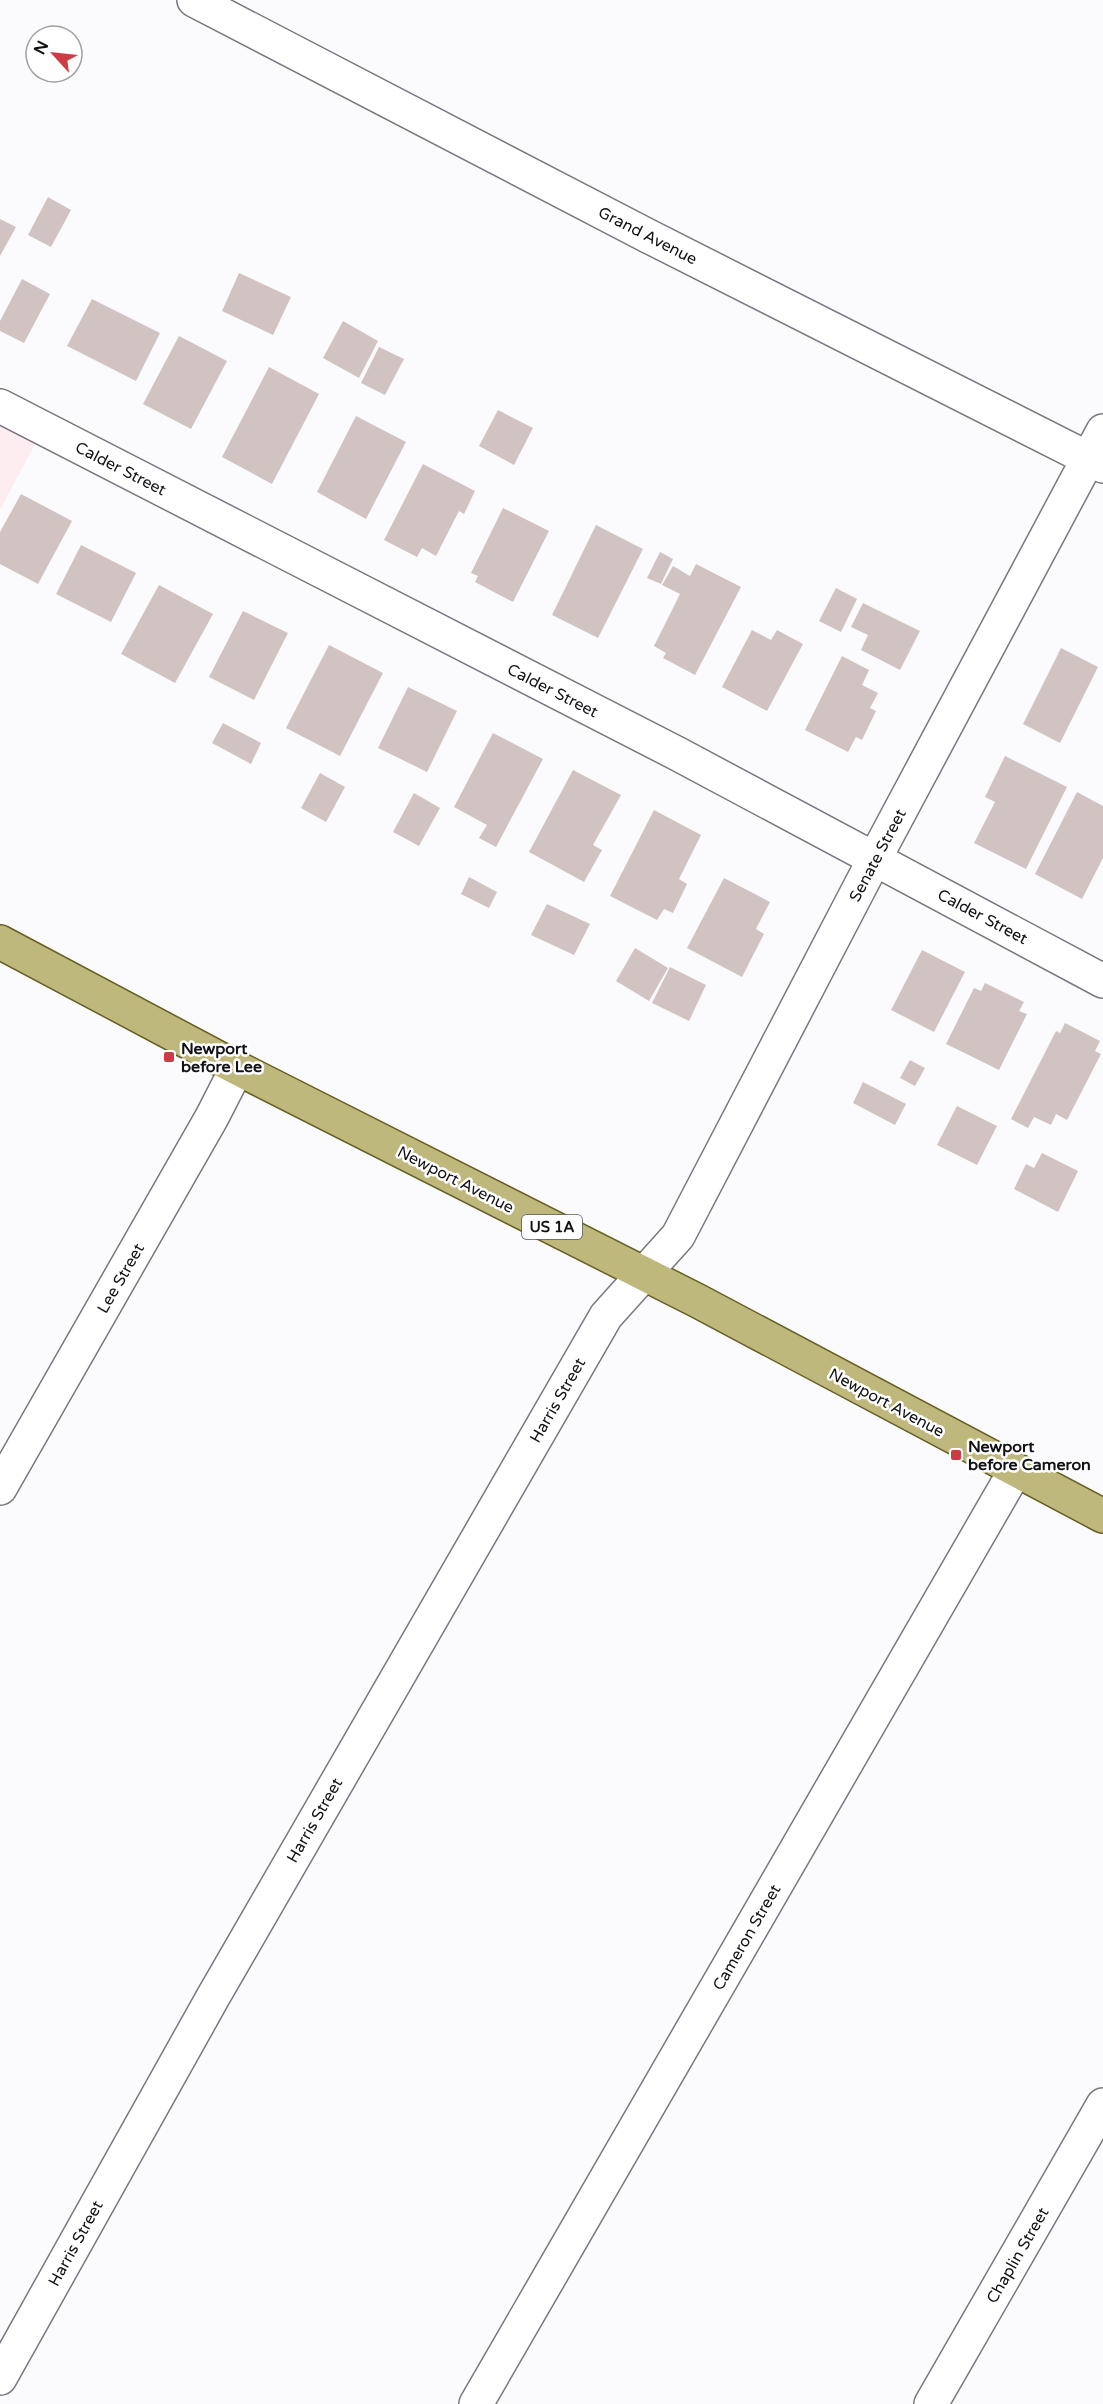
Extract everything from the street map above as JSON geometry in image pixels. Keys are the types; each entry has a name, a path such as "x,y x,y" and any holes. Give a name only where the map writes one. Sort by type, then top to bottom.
{"main road":[{"name":"Newport Avenue","path":"0,942 237,1068 645,1274 1103,1516"}],"street":[{"name":"Grand Avenue","path":"194,0 659,241 1098,452"},
{"name":"Calder Street","path":"0,406 678,754 1103,981"},
{"name":"Senate Street","path":"645,1274 678,1236 875,858 1098,452"},
{"name":"Lee Street","path":"0,1488 212,1117 237,1068"},
{"name":"Harris Street","path":"0,2378 213,1997 606,1316 645,1274"},
{"name":"Cameron Street","path":"476,2404 1015,1471"},
{"name":"Chaplin Street","path":"931,2404 1103,2105"}],"shaded area":[{"path":"0,400 43,429 0,510"}],"building":[{"path":"48,197 71,210 51,247 28,235"},
{"path":"0,219 16,227 0,256"},
{"path":"239,273 291,297 273,335 222,311"},
{"path":"22,279 50,294 24,343 0,331 0,321"},
{"path":"92,299 160,333 136,381 67,346"},
{"path":"343,321 378,341 359,378 323,358"},
{"path":"179,336 227,361 191,429 143,404"},
{"path":"379,347 404,359 385,395 361,383"},
{"path":"269,367 319,394 272,484 222,457"},
{"path":"498,410 533,428 514,465 479,446"},
{"path":"356,416 406,442 366,519 317,492"},
{"path":"423,464 475,491 464,514 459,511 436,556 422,548 417,557 384,540"},
{"path":"21,494 72,521 38,584 0,564 0,532"},
{"path":"503,508 549,531 513,602 475,582 478,576 471,573"},
{"path":"596,525 643,549 598,638 552,615"},
{"path":"81,545 136,573 111,622 56,594"},
{"path":"660,552 673,559 661,584 647,578"},
{"path":"696,564 741,587 695,675 663,658 666,653 654,646 680,594 662,585 673,566 690,576"},
{"path":"159,585 213,614 175,683 121,654"},
{"path":"836,588 857,599 841,632 819,621"},
{"path":"863,603 920,631 900,670 861,650 868,635 851,627"},
{"path":"243,611 288,633 254,700 209,677"},
{"path":"752,630 771,640 777,630 803,644 767,711 722,687"},
{"path":"329,645 383,673 340,756 286,728"},
{"path":"1061,648 1098,667 1060,743 1023,724"},
{"path":"842,656 869,670 862,685 878,693 870,708 876,711 862,740 856,737 848,752 805,730"},
{"path":"408,687 457,711 427,772 378,748"},
{"path":"223,723 261,743 251,764 212,743"},
{"path":"493,733 543,759 496,847 479,838 487,825 454,807"},
{"path":"1005,756 1067,787 1026,869 974,843 995,802 985,797"},
{"path":"573,770 621,795 593,845 602,850 584,882 529,852"},
{"path":"320,773 345,787 326,822 301,808"},
{"path":"1077,792 1103,806 1103,858 1082,899 1035,874"},
{"path":"414,793 440,808 419,846 393,832"},
{"path":"654,810 701,835 679,879 687,884 673,913 664,909 657,920 610,896"},
{"path":"469,877 497,892 489,908 461,894"},
{"path":"724,878 770,902 756,929 764,934 742,977 687,948"},
{"path":"547,904 590,924 574,955 531,935"},
{"path":"635,948 668,968 649,1001 616,981"},
{"path":"922,950 965,972 934,1032 891,1010"},
{"path":"670,967 706,985 689,1021 652,1003"},
{"path":"985,983 1024,1002 1019,1011 1027,1014 999,1070 946,1044 974,988 981,991"},
{"path":"1065,1023 1100,1041 1095,1051 1101,1054 1067,1120 1056,1114 1051,1125 1034,1117 1028,1128 1011,1119 1056,1031 1060,1033"},
{"path":"910,1060 925,1068 915,1086 900,1078"},
{"path":"863,1082 906,1104 895,1125 853,1103"},
{"path":"957,1106 997,1126 977,1165 937,1145"},
{"path":"1042,1153 1078,1171 1058,1212 1014,1189 1026,1164 1034,1168"}],"place":[{"name":"Newport before Lee","path":"169,1057"},
{"name":"Newport before Cameron","path":"956,1455"}]}
